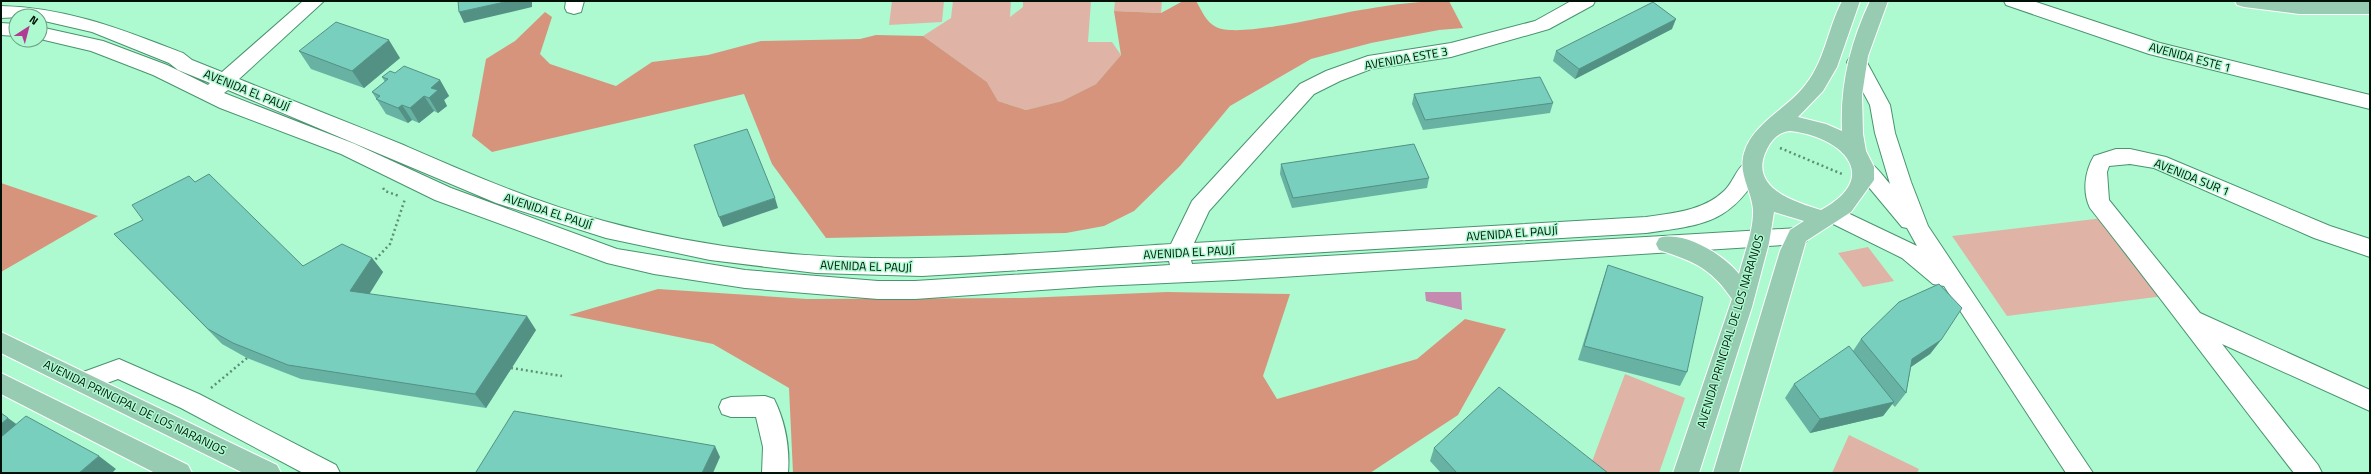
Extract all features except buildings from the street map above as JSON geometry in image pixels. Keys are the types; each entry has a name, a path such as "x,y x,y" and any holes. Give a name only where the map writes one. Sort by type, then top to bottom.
{"main road":[{"path":"1751,168 1757,148 1765,135 1803,101 1820,81 1831,58 1842,19 1851,1"},
{"path":"1726,473 1791,251 1798,236 1846,204 1864,178 1859,160 1850,106 1857,62 1865,34 1879,1"},
{"path":"2244,1 2306,8 2370,8"},
{"path":"1776,125 1795,124 1819,129 1843,141 1859,160"},
{"name":"AVENIDA PRINCIPAL DE LOS NARANJOS","path":"1686,473 1742,298 1763,220 1759,188 1751,168"},
{"name":"AVENIDA PRINCIPAL DE LOS NARANJOS","path":"1759,188 1779,205 1828,216"},
{"path":"1667,244 1697,252 1717,264 1732,280 1742,298"},
{"name":"AVENIDA PRINCIPAL DE LOS NARANJOS","path":"1,342 268,473"},
{"path":"1,383 179,473"}],"street":[{"path":"217,88 315,1"},
{"name":"AVENIDA ESTE 3","path":"1180,262 1200,207 1235,166 1307,90 1334,76 1368,63 1451,50 1542,25 1586,1"},
{"name":"AVENIDA ESTE 1","path":"2013,1 2156,48 2370,102"},
{"name":"AVENIDA EL PAUJÍ","path":"1,12 56,16 99,28 176,58 217,88"},
{"name":"AVENIDA EL PAUJÍ","path":"48,35 121,54 160,70 217,88 348,150 483,210 615,257 715,276 777,283 915,290 1180,262 1646,225 1702,215 1728,202 1742,185 1751,168"},
{"path":"1857,62 1880,105 1886,133 1900,182 1918,229"},
{"name":"AVENIDA SUR 1","path":"2309,473 2223,364 2192,320 2098,202 2096,172 2101,161 2116,156 2135,157 2159,162 2322,232 2370,248"},
{"path":"1859,160 1918,229 2080,473"},
{"path":"1828,216 1910,252 1966,303"},
{"name":"AVENIDA EL PAUJÍ","path":"1180,262 1241,271 1798,236"},
{"name":"AVENIDA SUR 1","path":"2192,320 2370,401"},
{"path":"83,382 119,369 190,401 327,473"},
{"path":"731,407 765,406 774,432 777,464 776,473"}],"path":[{"path":"1776,146 1843,175"},
{"path":"368,266 390,244 406,199"},
{"path":"209,390 247,358"},
{"path":"511,368 562,376"}],"shaded area":[{"path":"892,1 944,1 942,22 889,25"},
{"path":"953,1 1011,1 1010,17 1023,7 1023,1 1091,1 1088,42 1112,42 1121,55 1096,84 1062,101 1026,110 998,101 987,82 923,36 951,18"},
{"path":"1115,1 1162,1 1161,13 1114,11"},
{"path":"1183,1 1196,1 1204,16 1216,27 1228,30 1246,30 1266,28 1397,4 1449,1 1463,28 1439,30 1371,43 1311,59 1230,106 1180,166 1134,211 1104,226 1066,233 826,238 772,164 744,94 492,152 472,136 486,59 515,41 545,12 552,17 540,54 550,64 616,86 652,62 708,55 761,41 860,39 876,35 923,36 987,82 998,101 1026,110 1062,101 1096,84 1121,55 1114,11 1161,13"},
{"path":"1,183 98,216 1,272"},
{"path":"2103,218 2164,296 2007,316 1952,236"},
{"path":"1868,247 1894,281 1863,287 1838,253"},
{"path":"658,289 807,299 1024,298 1167,292 1290,294 1263,376 1277,399 1417,359 1465,319 1506,329 1458,415 1370,473 793,473 789,388 713,344 569,315"},
{"path":"1425,292 1461,292 1462,310 1426,301"},
{"path":"1625,374 1685,398 1659,473 1590,473 1588,472"},
{"path":"1849,435 1919,469 1917,473 1832,473"}]}
